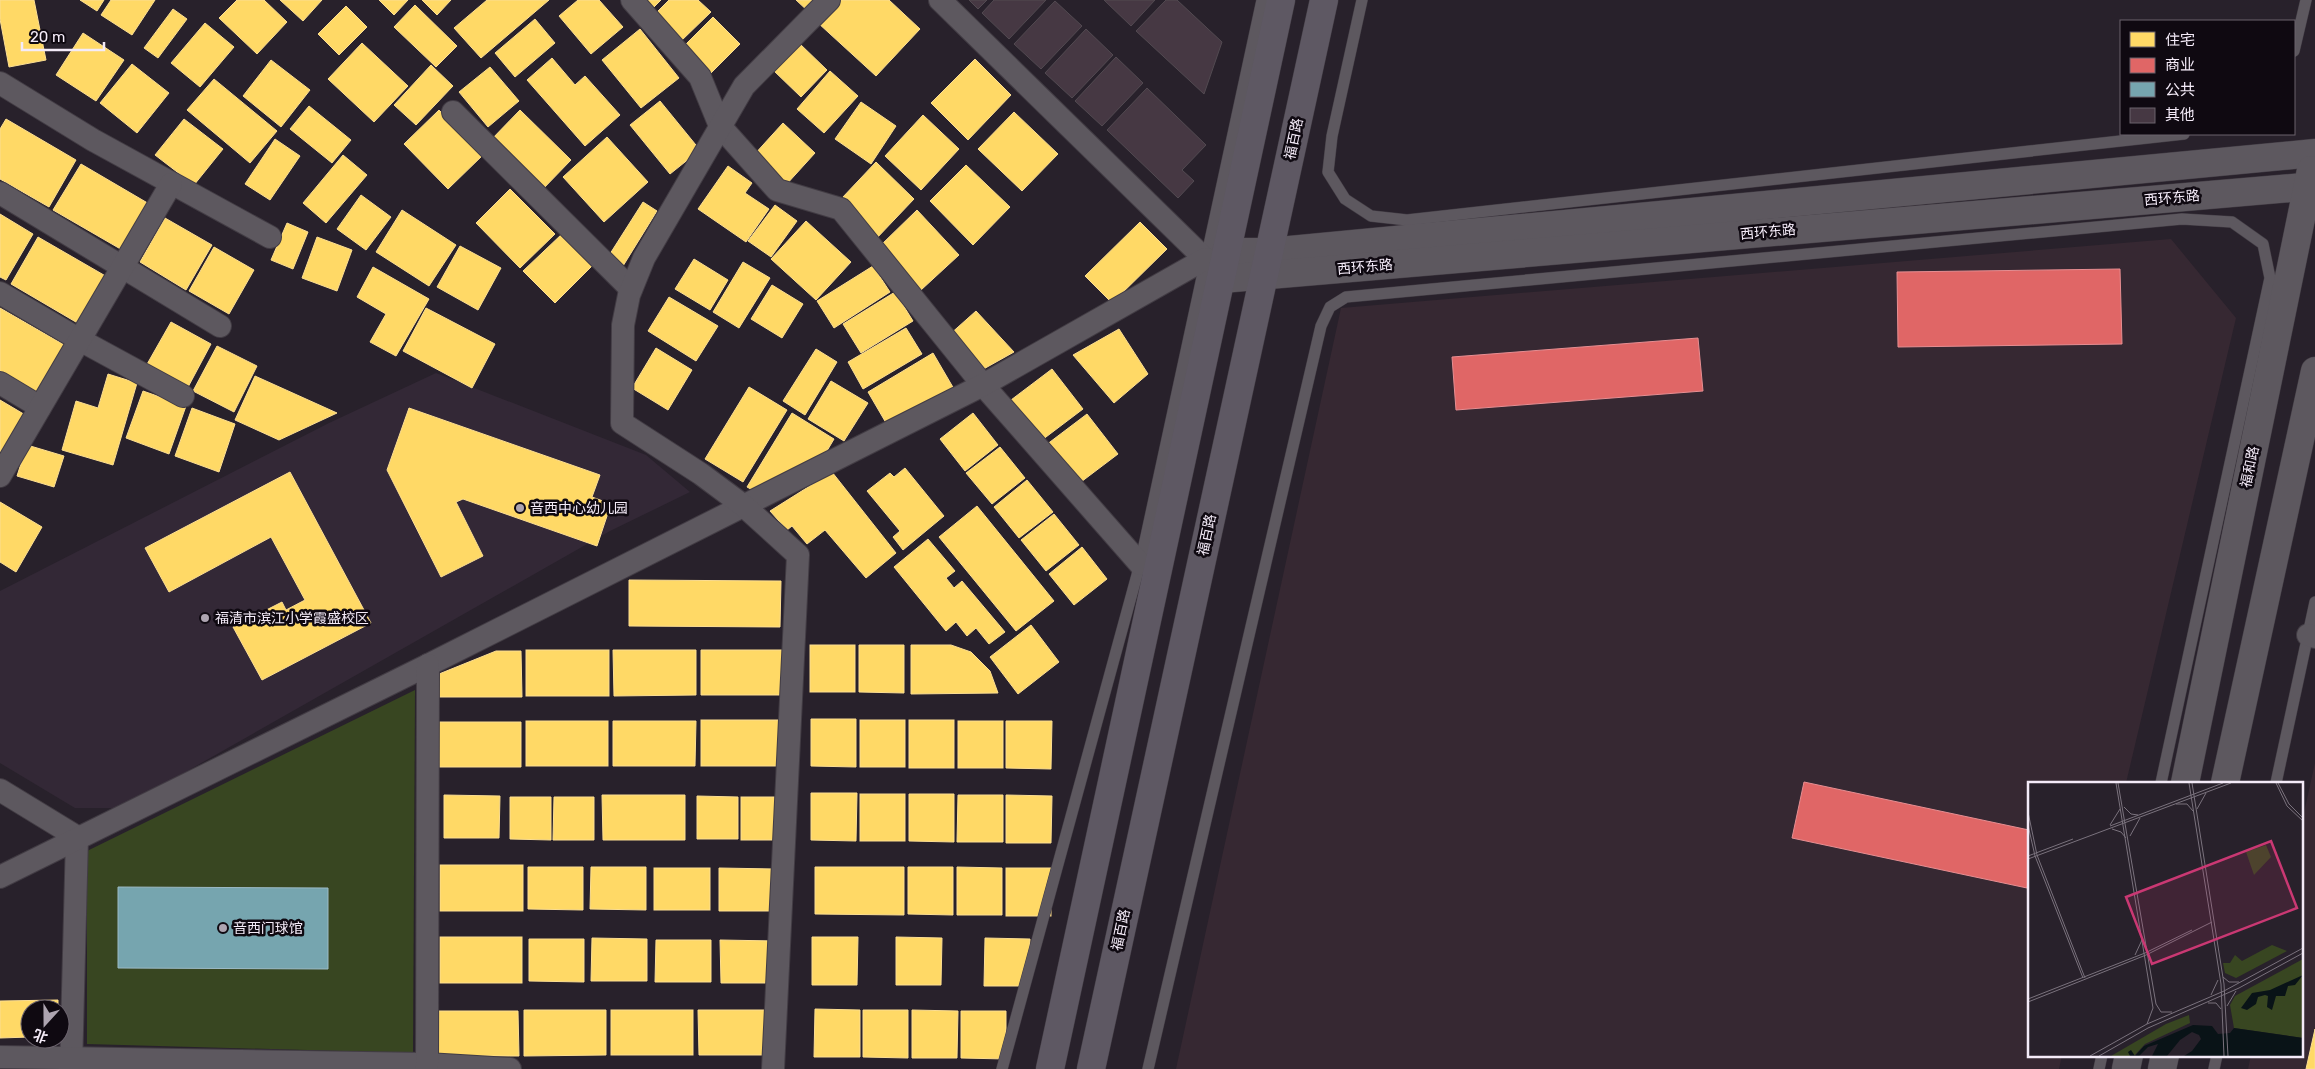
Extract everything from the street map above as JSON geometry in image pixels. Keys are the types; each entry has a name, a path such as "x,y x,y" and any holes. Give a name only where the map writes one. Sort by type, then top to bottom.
{"main road":[{"path":"1050,1069 1219,263 1281,0"},
{"name":"福百路","path":"1091,1069 1324,0"}],"street":[{"path":"632,0 700,77 720,126 777,190 841,209 983,385 1140,564"},
{"path":"773,1069 798,555 744,506 701,474 622,423 623,325 631,289 644,258 744,86 829,0"},
{"path":"0,877 744,506 1219,263 940,0"},
{"path":"0,83 93,140 270,237"},
{"path":"453,112 631,289"},
{"name":"西环东路","path":"1266,264 2315,153"},
{"name":"福和路","path":"2185,782 2311,186 2315,153"},
{"path":"0,476 171,184"},
{"name":"西环东路","path":"1219,263 1266,264 2311,186"},
{"path":"0,193 220,326"},
{"path":"0,293 80,340 183,396"},
{"path":"0,384 40,408"},
{"path":"2225,782 2313,385"},
{"path":"427,1067 428,665"},
{"path":"0,790 77,837"},
{"path":"71,1063 77,837"},
{"path":"2126,1069 2129,1056"},
{"path":"2162,1069 2165,1056"},
{"path":"0,1057 71,1063 510,1069"}],"lane":[{"path":"1002,1069 1140,564 1219,263 1262,0"},
{"path":"1362,0 1332,136 1328,172 1345,199 1370,216 1407,220 2175,135"},
{"path":"2295,48 2306,0"},
{"path":"1148,1069 1321,326 1330,307 1346,297 2182,219 2232,222 2264,244 2270,278 2161,782"},
{"path":"2276,782 2311,636 2315,602"},
{"path":"2099,1069 2102,1056"},
{"path":"2214,1069 2217,1056"}],"shaded area":[{"path":"2171,239 2236,318 2126,782 2028,782 2028,1056 2062,1056 2059,1069 1176,1069 1341,308"},
{"name":"福清市滨江小学霞盛校区","path":"436,373 646,455 690,492 610,531 122,808 75,808 0,763 0,591 329,423"},
{"path":"2315,763 2315,1069 2248,1069 2251,1056 2302,1056 2302,822"}],"green space":[{"path":"415,690 413,1053 87,1044 87,851"}],"building: 住宅":[{"path":"0,0 34,0 46,60 9,67 0,19"},
{"path":"80,0 104,0 97,11"},
{"path":"111,0 155,0 132,35 101,15"},
{"path":"237,0 264,0 287,22 257,54 219,18"},
{"path":"280,0 322,0 303,21"},
{"path":"379,0 408,0 394,15"},
{"path":"422,0 451,0 437,15"},
{"path":"487,0 549,0 481,58 454,28"},
{"path":"578,0 599,0 623,27 591,54 559,16"},
{"path":"645,0 661,0 653,8"},
{"path":"669,0 698,0 711,12 680,42 654,15"},
{"path":"796,0 821,0 809,12"},
{"path":"837,0 889,0 920,29 876,76 817,22"},
{"path":"415,5 457,46 436,67 394,27"},
{"path":"346,6 367,27 339,55 318,34"},
{"path":"173,9 187,19 158,58 144,48"},
{"path":"713,17 740,44 710,74 683,47"},
{"path":"535,19 555,43 515,77 495,53"},
{"path":"205,23 234,47 200,87 171,63"},
{"path":"640,29 679,78 641,108 602,60"},
{"path":"83,33 124,60 96,101 56,75"},
{"path":"362,43 408,86 374,122 328,79"},
{"path":"799,43 827,70 801,97 773,70"},
{"path":"552,58 575,85 585,76 620,115 585,146 527,80"},
{"path":"975,59 1011,95 968,140 931,103"},
{"path":"271,60 310,90 281,127 243,96"},
{"path":"132,64 169,93 137,133 100,103"},
{"path":"431,65 453,86 416,125 394,105"},
{"path":"490,67 519,101 488,127 459,92"},
{"path":"830,71 858,96 824,133 797,109"},
{"path":"214,79 277,131 250,163 187,110"},
{"path":"660,101 700,150 670,174 630,125"},
{"path":"861,102 896,126 871,164 835,139"},
{"path":"309,106 351,140 332,163 290,129"},
{"path":"439,110 483,155 448,189 404,144"},
{"path":"520,110 571,160 541,191 490,141"},
{"path":"1014,112 1058,154 1022,191 978,149"},
{"path":"923,115 959,149 921,190 885,156"},
{"path":"6,119 76,160 49,207 0,179 0,129"},
{"path":"184,119 223,149 194,185 155,155"},
{"path":"783,123 815,153 785,186 753,156"},
{"path":"607,137 648,182 604,222 563,177"},
{"path":"275,139 300,156 270,200 245,184"},
{"path":"343,155 367,175 326,223 303,203"},
{"path":"876,162 914,199 875,240 842,198"},
{"path":"81,164 151,205 124,251 53,210"},
{"path":"966,165 1010,207 973,245 930,201"},
{"path":"728,166 752,183 745,193 769,209 746,242 698,209"},
{"path":"510,189 555,234 520,268 476,223"},
{"path":"361,195 391,217 366,250 337,229"},
{"path":"643,202 657,211 623,266 608,257"},
{"path":"775,205 797,221 771,257 748,241"},
{"path":"402,210 456,245 429,286 376,252"},
{"path":"917,210 959,255 921,290 880,246"},
{"path":"0,214 33,234 6,280 0,277"},
{"path":"165,218 212,245 186,290 140,262"},
{"path":"806,221 851,262 816,300 771,259"},
{"path":"1140,222 1167,249 1112,303 1085,276"},
{"path":"287,223 308,232 293,269 271,260"},
{"path":"563,233 594,264 555,303 523,271"},
{"path":"38,237 109,278 81,325 11,284"},
{"path":"317,237 352,250 337,291 302,278"},
{"path":"460,246 501,268 478,310 437,287"},
{"path":"214,247 254,270 229,314 189,291"},
{"path":"694,259 728,280 710,310 675,289"},
{"path":"743,262 770,278 739,328 713,312"},
{"path":"873,266 890,292 834,328 817,301"},
{"path":"373,267 429,299 396,356 370,342 386,314 357,297"},
{"path":"772,285 803,304 782,338 751,319"},
{"path":"895,292 913,321 861,353 843,324"},
{"path":"669,297 718,326 696,361 648,331"},
{"path":"0,308 68,347 40,394 0,371"},
{"path":"426,308 495,344 472,388 403,351"},
{"path":"976,311 1014,352 980,371 948,336"},
{"path":"171,322 211,344 187,389 146,366"},
{"path":"906,328 922,354 863,389 848,362"},
{"path":"1119,329 1148,374 1114,403 1073,355"},
{"path":"217,346 257,366 234,412 193,391"},
{"path":"656,348 692,370 668,410 632,388"},
{"path":"816,349 837,362 805,415 783,401"},
{"path":"933,353 954,389 889,428 868,392"},
{"path":"1052,369 1083,409 1042,440 1011,400"},
{"path":"108,374 137,383 113,465 62,450 76,401 98,408"},
{"path":"255,376 337,413 279,440 235,420"},
{"path":"831,381 868,403 844,441 808,419"},
{"path":"749,387 787,410 743,482 705,459"},
{"path":"143,391 186,406 169,454 126,438"},
{"path":"0,400 27,416 0,462"},
{"path":"192,408 235,424 219,472 175,456"},
{"path":"409,408 600,475 592,497 611,504 597,546 463,499 456,502 483,556 441,577 387,470"},
{"path":"792,413 834,439 821,461 758,493 747,487"},
{"path":"973,413 998,445 965,471 940,439"},
{"path":"1087,414 1118,454 1077,485 1046,445"},
{"path":"27,445 64,456 54,487 17,476"},
{"path":"1000,447 1025,478 992,504 966,473"},
{"path":"905,468 944,516 903,550 893,537 900,531 867,491 890,473 894,477"},
{"path":"290,472 371,623 262,680 233,627 282,602 286,610 305,600 271,537 169,592 145,548"},
{"path":"832,472 896,553 866,578 825,530 807,544 792,526 787,530 770,511"},
{"path":"1027,480 1053,512 1019,538 994,507"},
{"path":"0,502 42,527 16,572 0,562"},
{"path":"977,506 1054,601 1016,631 939,537"},
{"path":"1054,514 1079,545 1046,571 1021,540"},
{"path":"928,539 955,571 946,578 954,588 962,581 1005,632 989,644 976,628 967,636 956,622 946,631 894,567"},
{"path":"1082,547 1107,579 1074,605 1049,574"},
{"path":"629,580 781,581 780,627 629,626"},
{"path":"1031,625 1059,662 1018,694 990,657"},
{"path":"810,645 855,645 855,692 810,692"},
{"path":"859,645 904,645 904,693 859,692"},
{"path":"911,645 951,645 971,652 990,671 998,693 911,694"},
{"path":"526,650 609,650 609,696 526,696"},
{"path":"613,650 696,650 696,695 614,696"},
{"path":"701,650 783,650 784,695 701,695"},
{"path":"496,651 521,651 522,697 439,697 439,674"},
{"path":"811,719 856,719 856,767 811,766"},
{"path":"701,720 783,720 783,766 701,766"},
{"path":"860,720 905,720 905,767 860,767"},
{"path":"909,720 954,720 954,768 909,768"},
{"path":"526,721 608,721 608,766 526,766"},
{"path":"613,721 696,721 695,766 613,766"},
{"path":"958,721 1003,721 1003,768 958,768"},
{"path":"1006,721 1052,721 1051,769 1006,768"},
{"path":"438,722 521,722 521,767 439,767"},
{"path":"811,793 857,793 856,841 811,840"},
{"path":"860,794 905,794 905,841 860,841"},
{"path":"909,794 954,794 954,842 909,841"},
{"path":"444,795 500,796 499,838 444,838"},
{"path":"602,795 685,795 685,840 603,840"},
{"path":"958,795 1003,795 1003,842 957,842"},
{"path":"1006,795 1052,796 1051,843 1006,843"},
{"path":"697,796 738,797 738,839 697,839"},
{"path":"510,797 551,797 551,840 510,839"},
{"path":"554,797 594,797 594,840 553,840"},
{"path":"741,797 781,797 781,840 741,840"},
{"path":"440,865 523,865 523,911 440,911"},
{"path":"528,867 583,867 583,910 528,909"},
{"path":"591,867 646,867 646,910 590,909"},
{"path":"815,867 904,867 904,915 815,914"},
{"path":"908,867 953,867 953,915 908,914"},
{"path":"957,867 1002,868 1002,915 957,915"},
{"path":"654,868 710,868 710,910 654,910"},
{"path":"719,868 775,869 775,911 719,911"},
{"path":"1006,868 1051,868 1051,916 1006,916"},
{"path":"440,937 522,937 522,983 440,983"},
{"path":"812,937 858,937 857,985 812,985"},
{"path":"896,937 942,938 941,985 896,985"},
{"path":"592,938 647,939 647,981 591,981"},
{"path":"985,938 1030,939 1029,986 984,986"},
{"path":"529,939 584,939 584,982 529,981"},
{"path":"656,940 711,940 711,982 655,982"},
{"path":"720,940 776,941 776,983 721,983"},
{"path":"0,1001 20,1001 20,1037 0,1038"},
{"path":"815,1009 860,1010 860,1057 814,1057"},
{"path":"524,1010 606,1010 606,1055 524,1056"},
{"path":"611,1010 693,1010 693,1055 611,1055"},
{"path":"698,1010 781,1010 781,1055 699,1055"},
{"path":"863,1010 908,1010 908,1058 863,1057"},
{"path":"912,1010 958,1011 957,1058 912,1058"},
{"path":"436,1011 518,1011 519,1056 436,1056"},
{"path":"961,1011 1006,1011 1006,1059 961,1058"},
{"path":"2315,1029 2315,1069 2306,1069"}],"building: 商业":[{"path":"2120,269 2122,344 1898,347 1897,272"},
{"path":"1698,338 1703,391 1456,410 1452,357"},
{"path":"1804,782 2028,830 2027,888 1792,838"}],"building: 公共":[{"name":"音西门球馆","path":"118,887 328,888 328,969 118,968"}],"building: 其他":[{"path":"969,0 987,0 978,9"},
{"path":"994,0 1046,0 1009,39 982,13"},
{"path":"1104,0 1155,0 1131,26"},
{"path":"1166,0 1177,0 1222,42 1204,94 1136,31"},
{"path":"1055,1 1082,26 1041,69 1014,44"},
{"path":"1086,29 1113,55 1072,98 1045,73"},
{"path":"1116,57 1143,83 1102,126 1075,101"},
{"path":"1147,88 1206,145 1182,170 1194,181 1178,198 1107,130"}],"place":[{"name":"音西中心幼儿园","path":"520,508"},
{"name":"福清市滨江小学霞盛校区","path":"205,618"},
{"name":"音西门球馆","path":"223,928"}]}
